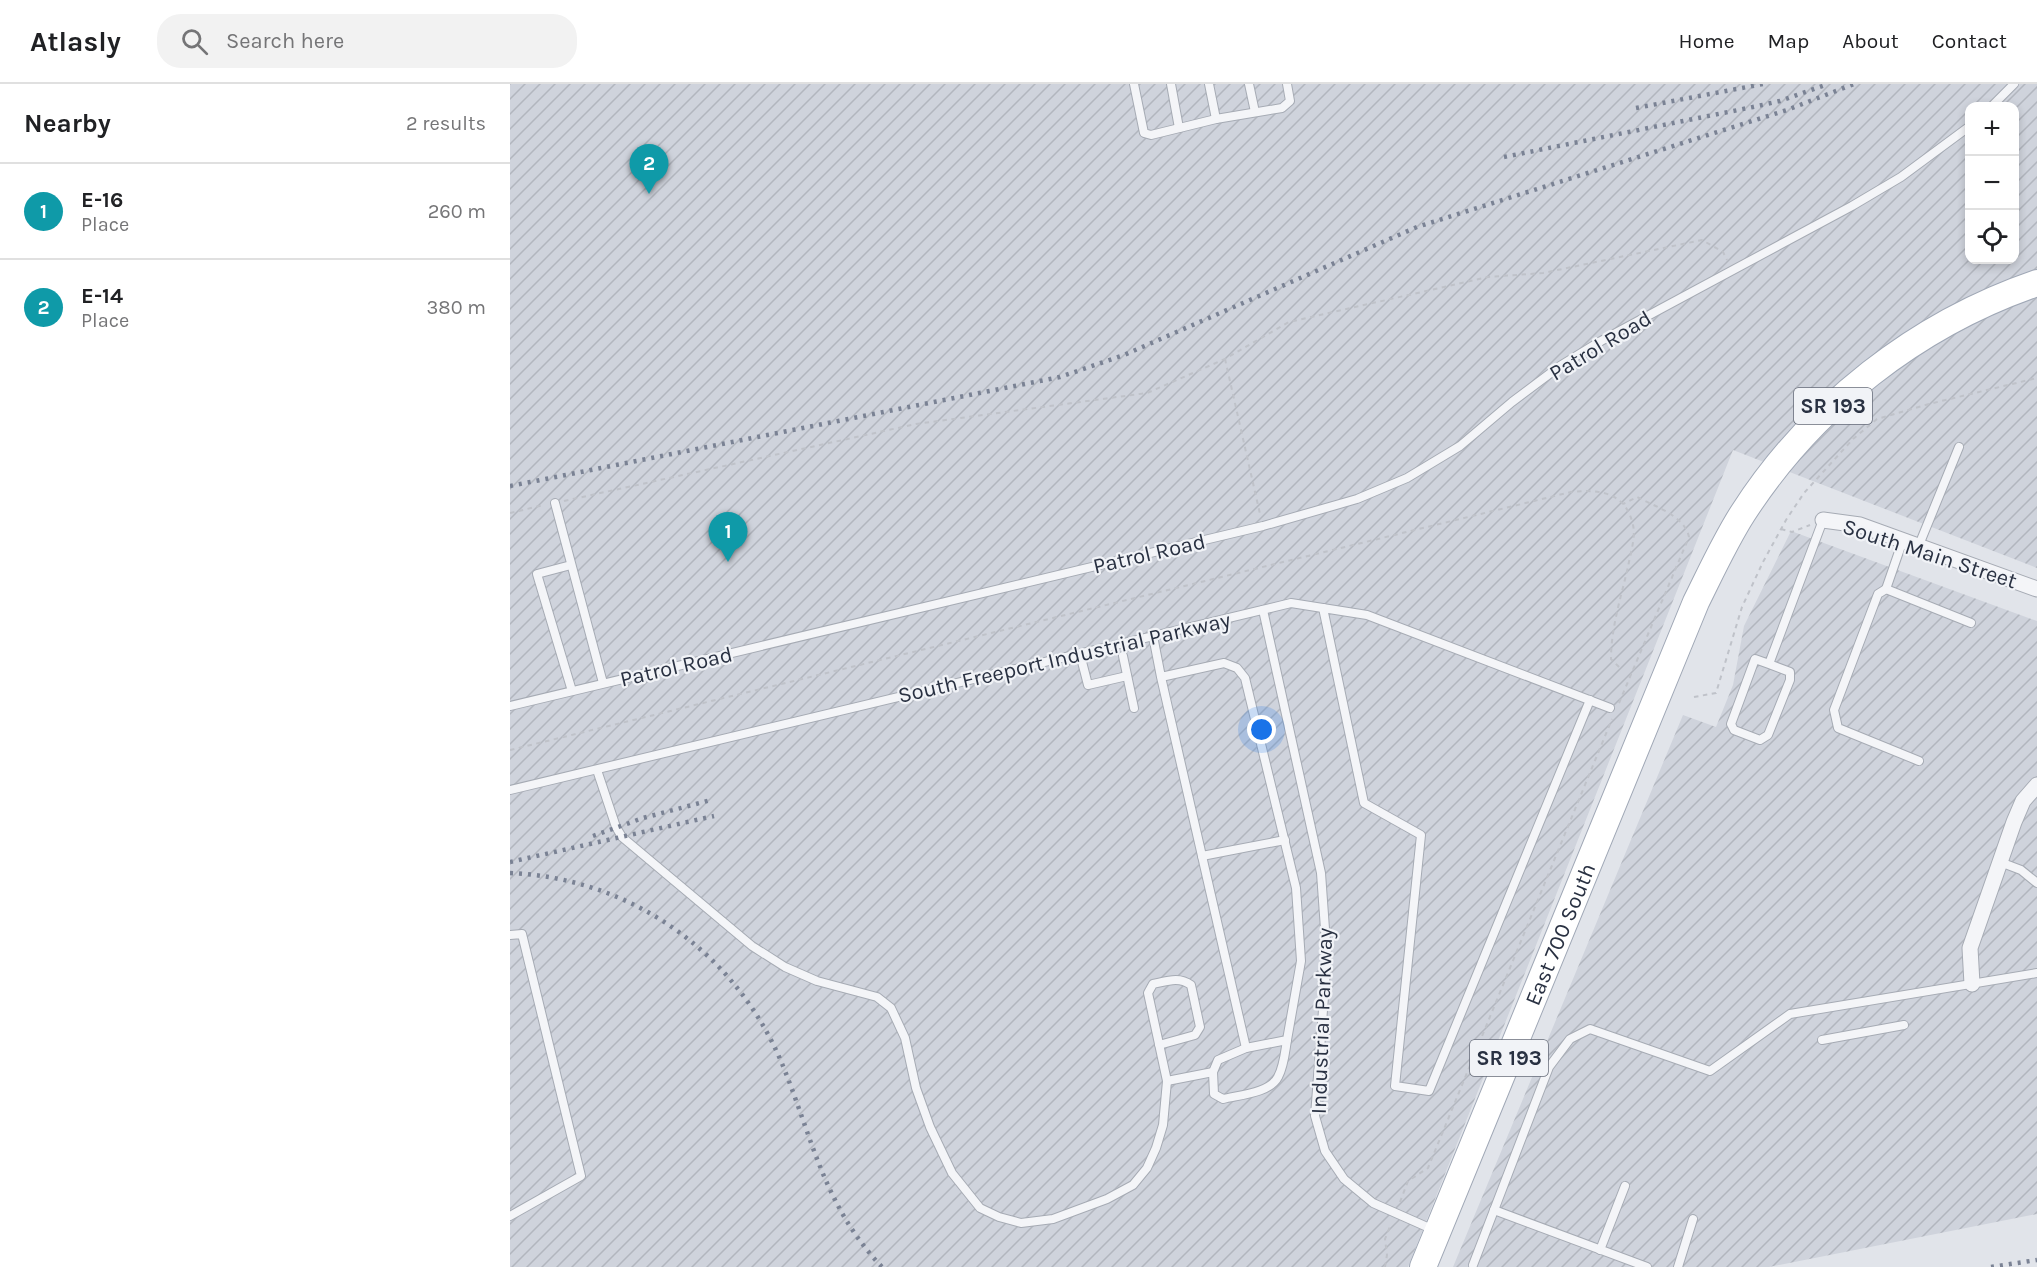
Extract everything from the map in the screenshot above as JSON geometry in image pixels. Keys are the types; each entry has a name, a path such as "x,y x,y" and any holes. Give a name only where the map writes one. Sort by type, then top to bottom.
{"main road":[{"name":"East 700 South","path":"1423,1267 1696,602 1723,548 1756,495 1798,440 1837,401 1879,366 1923,336 1965,312 2037,283"}],"street":[{"name":"South Main Street","path":"1823,520 1860,525 2037,589"},
{"path":"1972,984 1970,948 2023,801 2037,785"}],"lane":[{"path":"1134,84 1144,133 1151,135 1216,119 1282,108 1290,101 1287,84"},
{"path":"1171,84 1179,128"},
{"path":"1209,84 1216,119"},
{"path":"1249,84 1255,112"},
{"path":"1996,102 2014,84"},
{"name":"Patrol Road","path":"510,706 1263,525 1357,499 1407,478 1460,446 1512,402 1560,366 1601,341 1852,206 1901,177 1965,130"},
{"path":"1919,545 1959,447"},
{"path":"555,503 603,683"},
{"path":"1768,664 1823,520"},
{"path":"1903,540 1886,589 1878,594 1834,710 1838,728 1919,761"},
{"path":"571,565 537,574 573,691"},
{"path":"1886,589 1971,623"},
{"name":"South Freeport Industrial Parkway","path":"510,790 1291,603 1367,615 1590,700 1614,707"},
{"path":"1323,608 1364,803 1421,836 1395,1086 1429,1091 1590,700"},
{"name":"Industrial Parkway","path":"1263,610 1321,873 1327,957 1315,1116 1325,1150 1344,1179 1372,1203 1438,1231"},
{"path":"1153,636 1246,1048"},
{"path":"1080,654 1088,685 1127,676"},
{"path":"1123,656 1134,708"},
{"path":"1755,659 1768,664 1790,672 1790,681 1768,735 1760,740 1734,730 1731,724 1755,659"},
{"path":"1161,677 1224,663 1237,668 1245,678 1296,888 1301,961 1287,1040 1277,1080 1260,1091 1223,1099 1214,1094 1213,1072 1218,1060 1246,1048 1287,1040"},
{"path":"597,770 616,827 622,837 752,946 785,967 817,981 877,997 891,1008 905,1038 916,1088 930,1127 952,1173 980,1208 999,1217 1021,1223 1053,1219 1107,1199 1133,1185 1147,1168 1156,1148 1163,1125 1167,1081 1159,1045 1148,993 1153,984 1174,979 1184,980 1191,985 1200,1027 1195,1035 1159,1045"},
{"path":"1202,856 1285,840"},
{"path":"2000,862 2036,878"},
{"path":"510,935 522,934 581,1176 510,1216"},
{"path":"1473,1265 1549,1066 1570,1039 1590,1029 1710,1071 1790,1014 2037,973"},
{"path":"1822,1040 1904,1025"},
{"path":"1167,1081 1213,1072"},
{"path":"1600,1250 1625,1186"},
{"path":"1494,1210 1647,1267"},
{"path":"1678,1267 1693,1219"}],"path":[{"path":"510,513 916,424 1147,393 1225,359 1289,322 1488,277 1543,273 1702,240 1723,252 1733,270"},
{"path":"1225,359 1263,525"},
{"path":"1694,697 1716,693 1742,607 1763,562 1804,493 1853,438 1877,419 2037,378"},
{"path":"510,750 1571,492 1593,489 1608,494 1623,504 1634,526 1631,553 1611,642 1611,659 1622,670"},
{"path":"1614,707 1689,537 1688,530 1674,516 1636,497 1623,504"},
{"path":"1781,529 1792,532 1823,520"},
{"path":"1408,1181 1428,1168 1613,717"},
{"path":"1385,1239 1387,1255 1385,1267"}],"shaded area":[{"path":"510,84 2037,84 2037,568 1733,450 1408,1267 510,1267"},
{"path":"1791,531 2037,621 2037,1214 1769,1267 1453,1267 1683,715 1716,727 1733,685 1744,626"}],"railway":[{"path":"1636,108 1763,84"},
{"path":"1504,157 1780,101 1828,84"},
{"path":"510,486 1060,377 1124,355 1417,227 1787,110 1854,84"},
{"path":"593,836 643,818 711,800"},
{"path":"510,862 714,816"},
{"path":"510,873 555,878 597,889 637,906 675,929 708,957 738,989 763,1025 783,1066 833,1196 862,1244 882,1267"},
{"path":"1991,1267 2037,1260"}],"place":[{"name":"E-14","path":"649,194"},
{"name":"E-16","path":"728,562"}]}
